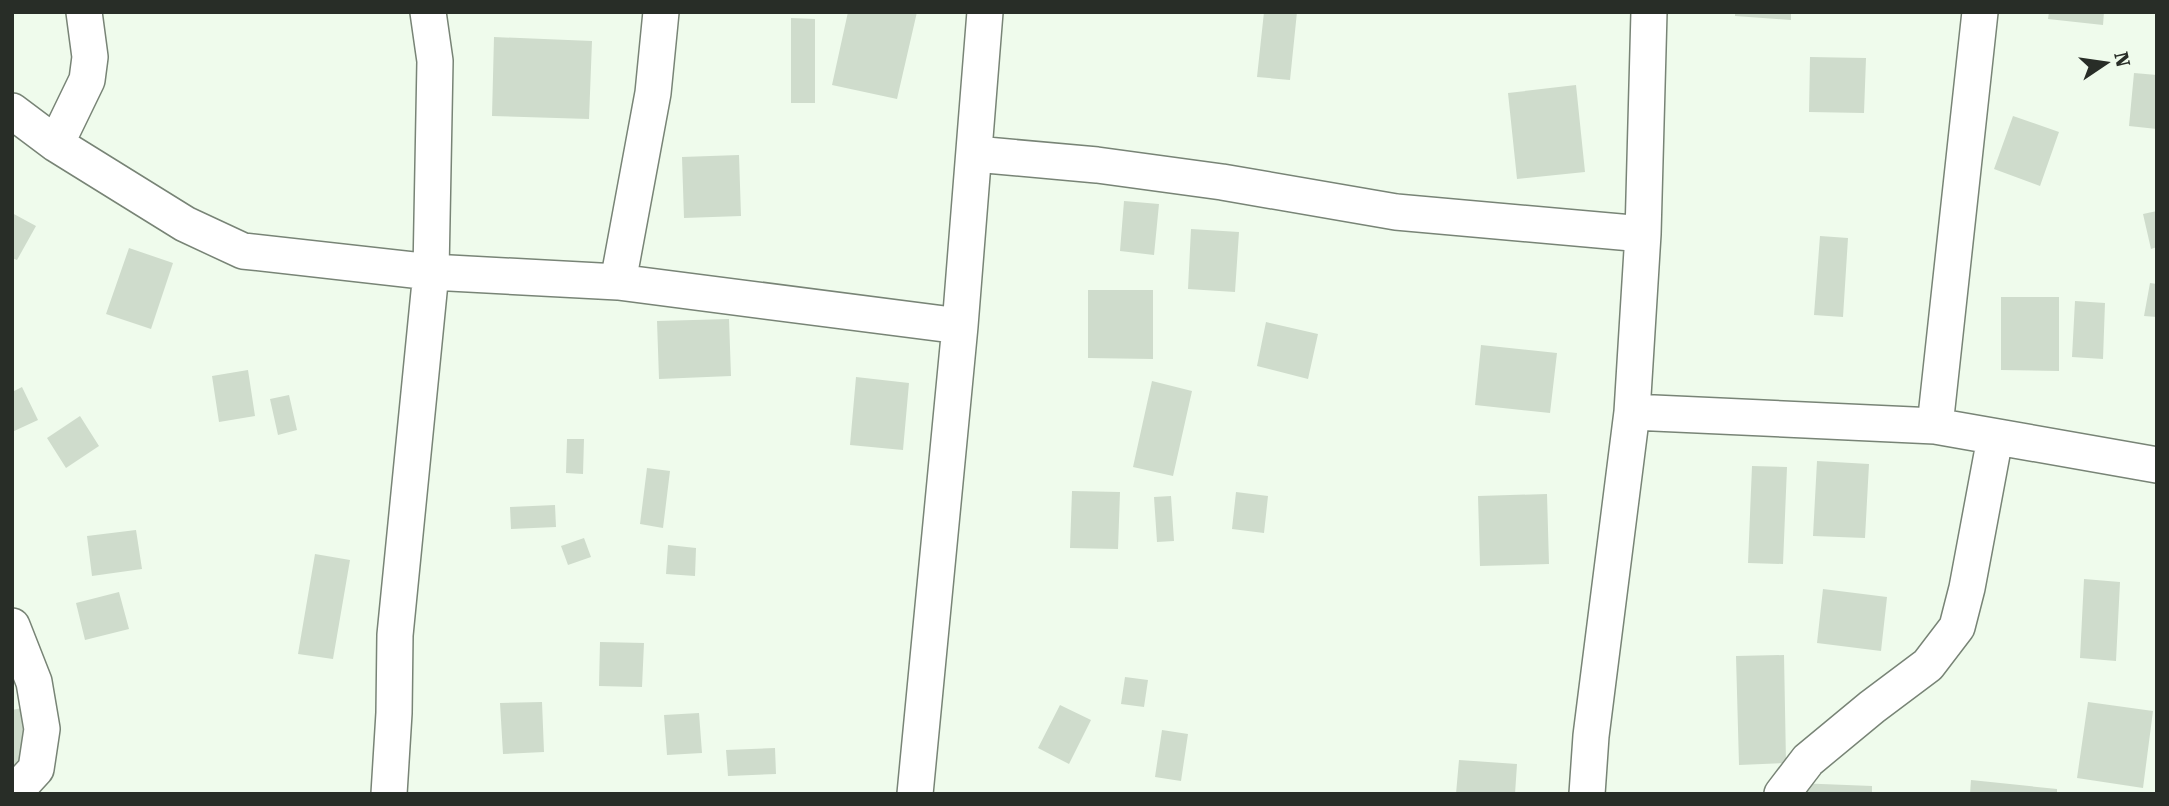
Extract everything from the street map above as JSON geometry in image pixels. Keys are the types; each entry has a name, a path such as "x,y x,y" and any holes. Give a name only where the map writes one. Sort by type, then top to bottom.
{"street":[{"path":"56,144 87,79 90,57 84,12"},
{"path":"389,794 395,635 431,272 435,61 428,12"},
{"path":"618,282 653,93 661,12"},
{"path":"915,794 960,326 985,12"},
{"path":"1587,794 1591,736 1632,412 1643,234 1649,12"},
{"path":"1935,426 1980,12"},
{"path":"12,111 56,144 185,224 243,251 431,272 618,282 960,326"},
{"path":"975,154 1097,165 1396,212 1643,234"},
{"path":"1632,412 1935,426 2157,465"},
{"path":"1782,794 1808,760 1928,665 1957,627 1995,438"},
{"path":"12,626 34,682 42,729 36,769 12,794"}],"building":[{"path":"848,12 917,12 897,99 832,85"},
{"path":"1264,12 1297,12 1290,80 1257,77"},
{"path":"1735,12 1791,12 1791,20 1735,16"},
{"path":"2049,12 2104,12 2103,25 2048,19"},
{"path":"791,18 815,19 815,103 791,103"},
{"path":"494,37 592,41 589,119 492,116"},
{"path":"1810,57 1866,58 1864,113 1809,112"},
{"path":"2134,73 2157,75 2157,129 2129,126"},
{"path":"1576,85 1585,172 1517,179 1508,93"},
{"path":"2013,116 2059,132 2040,186 1994,169"},
{"path":"739,155 741,216 684,218 682,157"},
{"path":"1124,201 1159,204 1154,255 1120,251"},
{"path":"2157,211 2157,247 2151,249 2143,214"},
{"path":"12,213 36,226 17,260 12,258"},
{"path":"1191,229 1239,232 1235,292 1188,289"},
{"path":"1820,236 1848,238 1843,317 1814,315"},
{"path":"129,248 173,263 151,329 106,314"},
{"path":"2150,283 2157,284 2157,317 2144,316"},
{"path":"1088,290 1153,290 1153,359 1088,358"},
{"path":"2001,297 2059,297 2059,371 2001,370"},
{"path":"2075,301 2105,303 2103,359 2072,357"},
{"path":"729,319 731,376 659,379 657,321"},
{"path":"1266,322 1318,334 1308,379 1257,366"},
{"path":"1481,345 1557,353 1550,413 1475,405"},
{"path":"248,370 255,416 219,422 212,376"},
{"path":"856,377 909,383 903,450 850,445"},
{"path":"1152,381 1192,391 1173,476 1133,467"},
{"path":"22,387 38,420 12,432 12,392"},
{"path":"289,395 297,430 278,435 270,399"},
{"path":"80,416 99,446 66,468 47,438"},
{"path":"567,439 584,439 583,474 566,473"},
{"path":"1817,461 1869,464 1865,538 1813,536"},
{"path":"1752,466 1787,467 1783,564 1748,563"},
{"path":"647,468 670,471 663,528 640,524"},
{"path":"1072,491 1120,492 1118,549 1070,548"},
{"path":"1236,492 1268,496 1264,533 1232,529"},
{"path":"1547,494 1549,564 1480,566 1478,496"},
{"path":"1171,496 1174,541 1157,542 1154,497"},
{"path":"555,505 556,527 511,529 510,507"},
{"path":"136,530 142,569 92,576 87,536"},
{"path":"584,538 591,557 568,565 561,546"},
{"path":"668,545 696,548 695,576 666,574"},
{"path":"315,554 350,560 333,659 298,654"},
{"path":"2084,579 2120,582 2116,661 2080,658"},
{"path":"1823,589 1887,597 1881,651 1817,643"},
{"path":"119,592 129,629 85,640 76,603"},
{"path":"600,642 644,643 642,687 599,686"},
{"path":"1784,655 1786,763 1739,765 1736,656"},
{"path":"1125,677 1148,680 1144,707 1121,704"},
{"path":"542,702 544,752 503,754 500,703"},
{"path":"2088,702 2153,711 2143,788 2077,778"},
{"path":"1060,705 1091,720 1069,764 1038,748"},
{"path":"22,708 34,760 12,765 12,710"},
{"path":"699,713 702,753 667,755 664,715"},
{"path":"1162,730 1188,734 1181,781 1155,777"},
{"path":"775,748 776,774 728,776 726,750"},
{"path":"1459,760 1517,764 1515,794 1456,794"},
{"path":"1971,780 2057,789 2057,794 1970,794"},
{"path":"1796,783 1872,786 1872,794 1796,794"}]}
